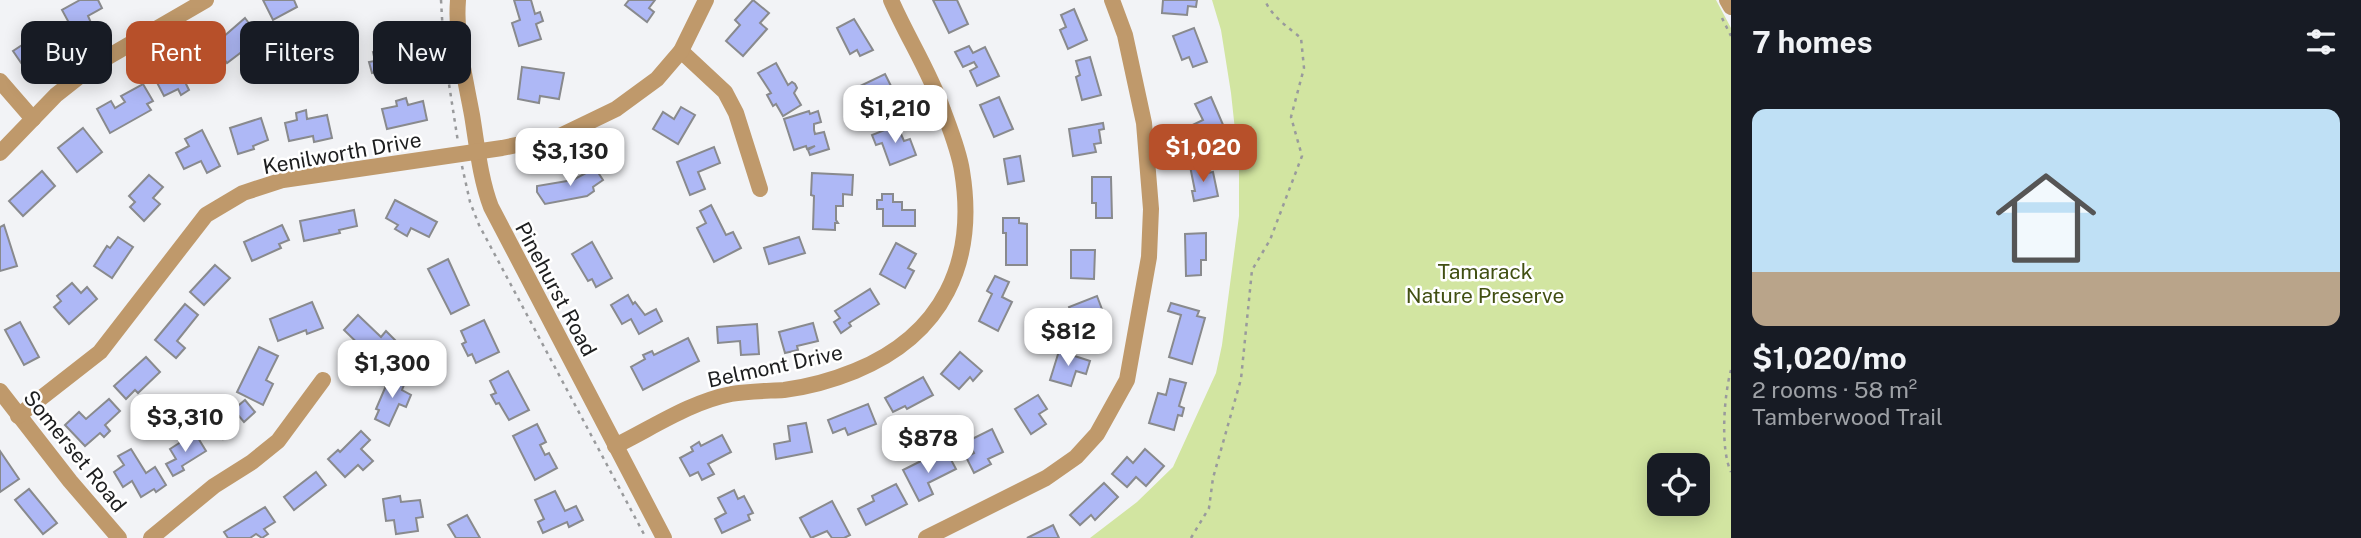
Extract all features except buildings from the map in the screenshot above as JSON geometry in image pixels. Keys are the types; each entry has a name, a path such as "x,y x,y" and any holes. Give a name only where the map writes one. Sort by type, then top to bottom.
{"street":[{"path":"0,153 56,95 94,65 206,0"},
{"name":"Pinehurst Road","path":"458,0 458,30 488,200 500,228 664,538"},
{"name":"Kenilworth Drive","path":"18,416 100,352 206,215 243,194 283,180 561,136 616,108 657,79 681,51 706,0"},
{"name":"Belmont Drive","path":"615,446 703,401 732,394 787,389 855,371 893,352 920,331 943,303 956,273 964,242 966,206 962,167 942,107 891,0"},
{"path":"926,538 1046,478 1076,457 1097,434 1127,380 1149,257 1151,209 1144,123 1125,35 1112,0"},
{"path":"1727,0 1731,7"},
{"path":"681,51 725,92 736,113 760,189"},
{"path":"0,81 33,119"},
{"path":"151,538 214,486 252,462 278,441 323,380"},
{"name":"Somerset Road","path":"0,391 119,538"}],"path":[{"path":"441,0 443,52 458,143"},
{"path":"1191,538 1209,508 1213,478 1241,379 1252,270 1270,240 1302,156 1291,117 1304,68 1301,38 1266,5 1265,0"},
{"path":"462,165 470,202 479,225 646,538"},
{"path":"1731,370 1725,433 1731,472"}],"green space":[{"name":"Tamarack Nature Preserve","path":"1212,0 1716,0 1731,28 1731,538 1090,538 1137,502 1173,467 1216,373 1239,216 1239,167 1221,30"}]}
